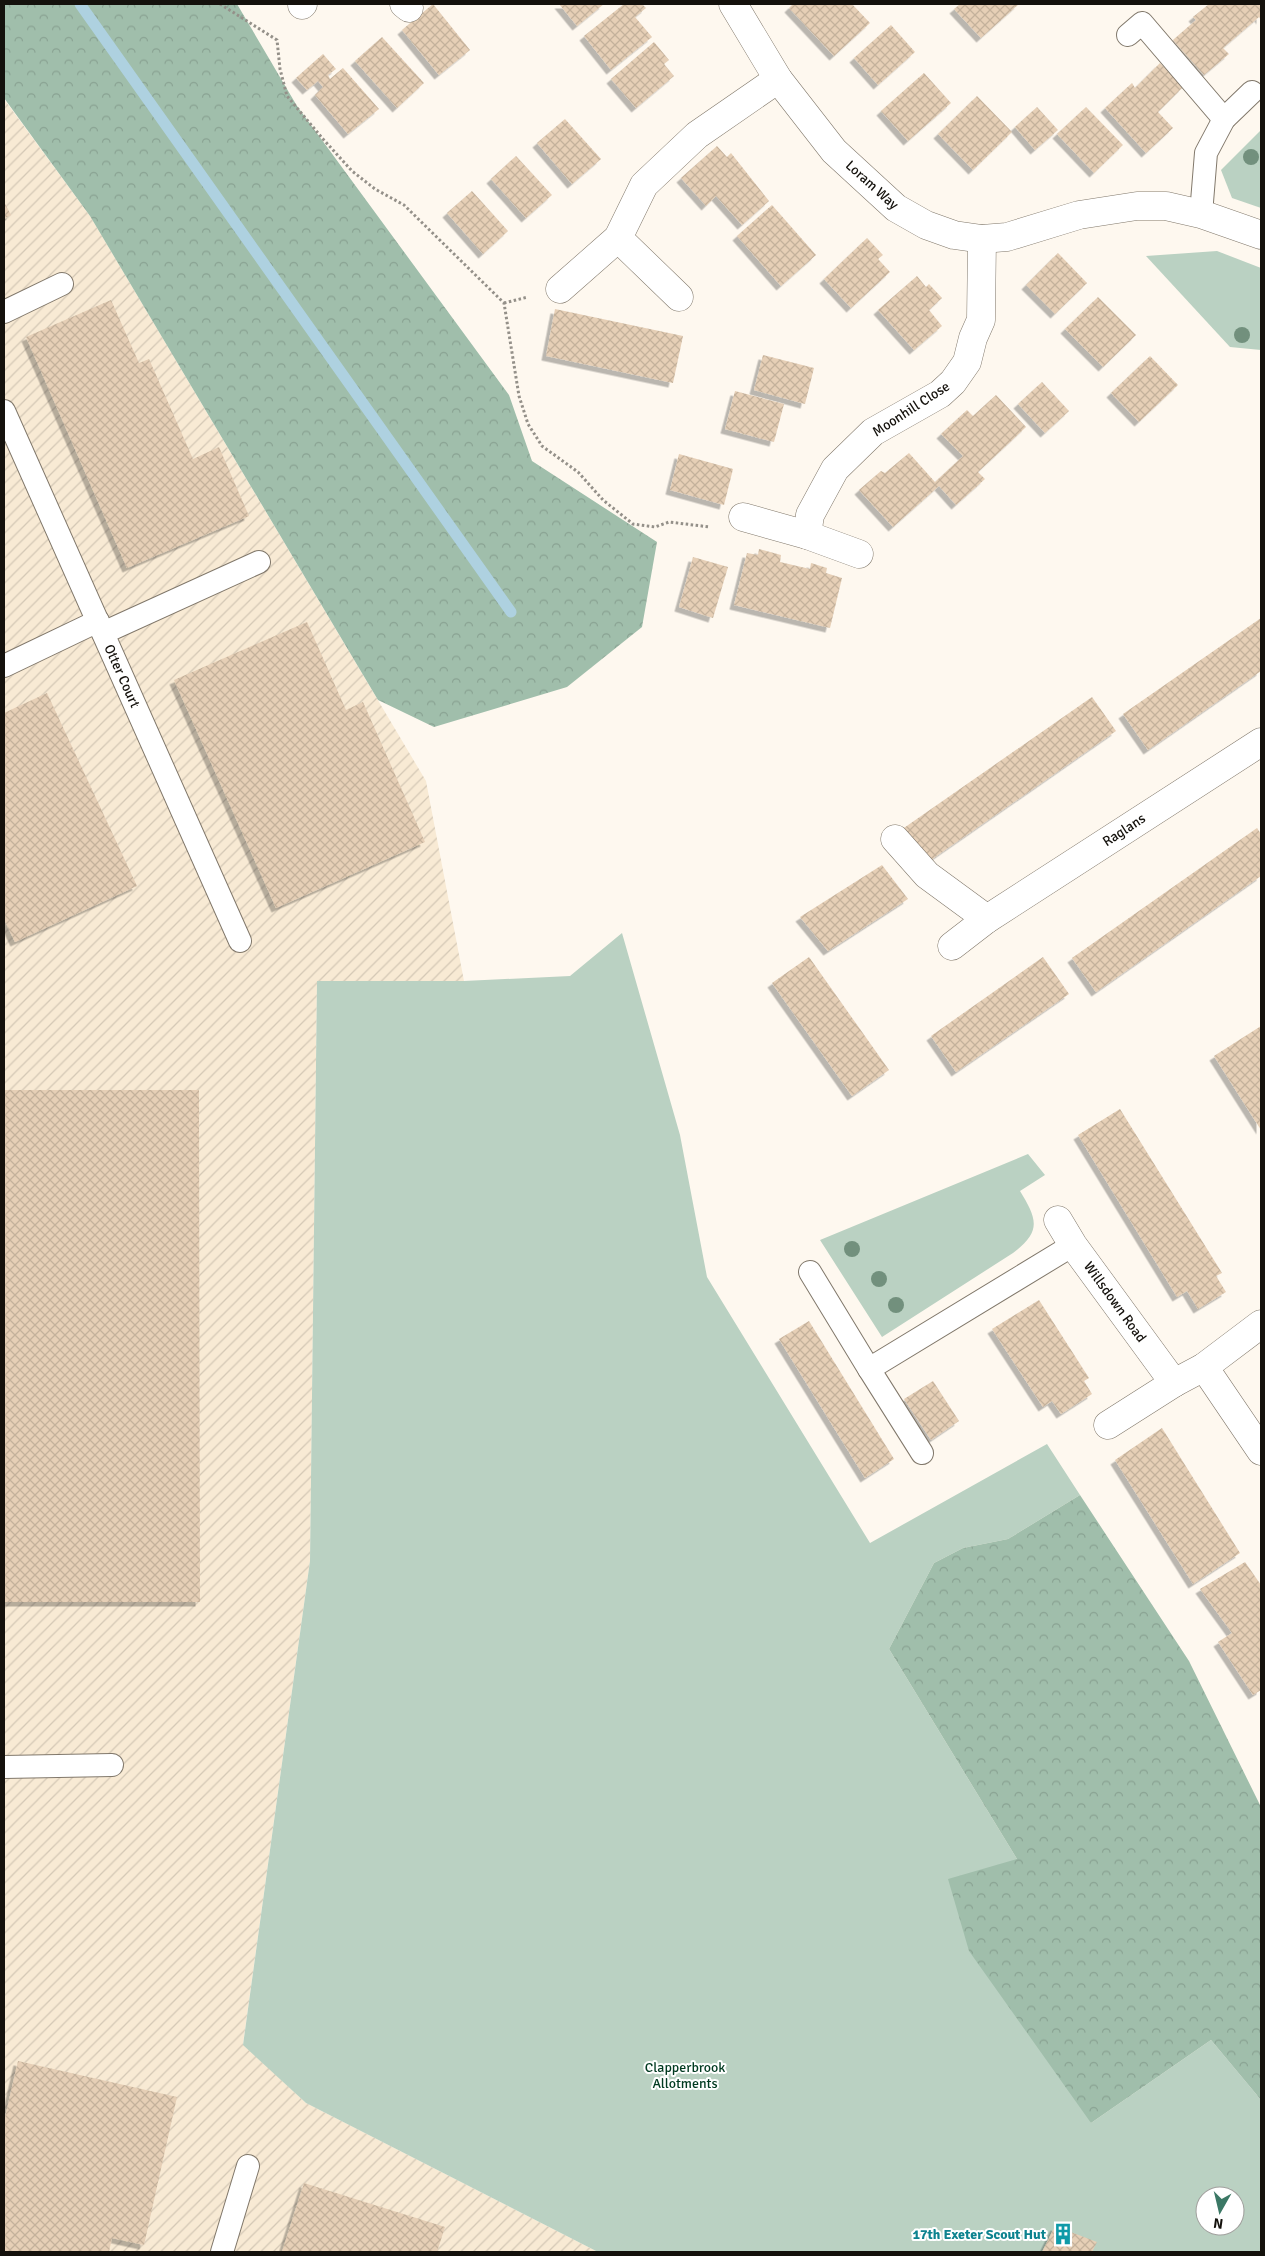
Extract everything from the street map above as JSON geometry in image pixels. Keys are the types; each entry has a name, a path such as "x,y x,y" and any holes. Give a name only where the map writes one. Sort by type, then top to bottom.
{"street":[{"name":"Loram Way","path":"733,4 778,80 834,150 896,208 926,226 954,235 982,239 1007,237 1079,215 1137,206 1166,206 1201,214 1261,235"},
{"path":"560,288 618,238 644,184 697,135 778,80"},
{"path":"618,238 678,297"},
{"name":"Moonhill Close","path":"806,536 810,515 835,469 873,432 940,394 953,382 967,362 980,320 982,239"},
{"path":"743,517 859,554"},
{"name":"Raglans","path":"952,946 987,919 1261,742"},
{"path":"895,839 927,875 987,919"},
{"name":"Willsdown Road","path":"1058,1220 1073,1245 1174,1383"},
{"path":"1108,1425 1174,1383 1204,1367 1261,1324"},
{"path":"1204,1367 1261,1451"}],"lane":[{"path":"1128,36 1142,23 1224,119"},
{"path":"1201,214 1206,153 1224,119 1252,92"},
{"path":"4,312 62,284"},
{"name":"Otter Court","path":"4,411 240,941"},
{"path":"4,666 260,562"},
{"path":"870,1369 1073,1245"},
{"path":"810,1272 922,1453"},
{"path":"4,1767 112,1764"},
{"path":"222,2252 248,2166"}],"path":[{"path":"220,4 277,40 280,69 288,96 352,171 375,189 404,205 504,303 519,396 528,424 542,446 578,472 603,500 633,524 655,527 669,522 726,530 743,517"}],"shaded area":[{"path":"4,99 90,216 426,781 464,981 317,981 310,1561 243,2044 306,2103 598,2252 4,2252"}],"green space":[{"path":"4,4 237,4 297,106 509,395 532,461 657,542 642,627 567,687 434,727 378,700 90,216 4,98"},
{"path":"1261,130 1261,208 1232,198 1221,170"},
{"path":"1217,251 1261,268 1261,350 1230,347 1146,256"},
{"name":"Clapperbrook Allotments","path":"622,933 680,1135 707,1277 870,1543 1047,1444 1080,1495 1008,1539 963,1548 934,1563 889,1649 1017,1859 1091,2123 1211,2040 1261,2100 1261,2252 598,2252 306,2103 243,2045 310,1561 317,981 464,981 570,976"},
{"path":"1028,1154 1045,1175 1020,1191 1033,1217 1034,1224 1029,1238 1013,1253 882,1337 820,1240"},
{"path":"1080,1495 1189,1661 1261,1807 1261,2100 1211,2040 1091,2123 969,1951 948,1879 1017,1859 889,1649 934,1563 963,1548 1008,1539"}],"building":[{"path":"433,4 470,50 439,75 402,30"},
{"path":"559,4 604,4 577,26"},
{"path":"624,4 642,4 646,8 635,17 652,37 611,70 584,36"},
{"path":"793,4 852,4 870,23 834,56 789,8"},
{"path":"960,4 1019,4 981,38 954,9"},
{"path":"1209,4 1261,4 1261,20 1259,17 1223,48 1229,54 1204,75 1173,40 1196,20 1193,17"},
{"path":"891,25 915,52 878,85 854,58"},
{"path":"382,37 424,83 397,108 355,61"},
{"path":"654,42 669,60 664,64 674,76 636,108 611,79"},
{"path":"323,54 336,69 328,75 330,79 343,68 379,109 348,134 315,95 323,87 318,81 307,90 296,78"},
{"path":"1160,63 1183,87 1158,112 1173,128 1146,153 1105,108 1132,83 1135,88"},
{"path":"924,73 951,103 908,141 881,111"},
{"path":"977,96 1012,132 973,170 938,134"},
{"path":"1037,107 1058,130 1035,150 1015,127"},
{"path":"1086,107 1123,145 1094,173 1057,134"},
{"path":"565,119 601,159 572,184 537,143"},
{"path":"717,146 727,157 731,153 769,201 742,225 716,196 706,206 681,178"},
{"path":"516,156 552,195 526,218 491,179"},
{"path":"472,191 508,231 483,254 447,213"},
{"path":"4,202 11,215 4,219"},
{"path":"772,205 816,255 781,286 737,236"},
{"path":"867,238 883,255 878,259 890,272 851,308 824,279"},
{"path":"1058,253 1087,283 1055,314 1026,285"},
{"path":"917,276 926,287 929,284 942,298 929,310 942,326 914,350 878,310"},
{"path":"1098,297 1136,335 1103,367 1065,329"},
{"path":"111,300 139,363 149,359 193,459 219,447 249,516 127,568 26,337"},
{"path":"555,309 683,336 673,383 546,356"},
{"path":"763,355 814,368 805,404 754,390"},
{"path":"1150,356 1178,385 1139,422 1111,393"},
{"path":"1042,382 1069,411 1045,433 1018,404"},
{"path":"735,391 784,404 774,442 725,429"},
{"path":"996,395 1026,427 978,472 985,479 956,505 939,486 893,527 859,490 881,471 885,473 909,453 935,482 963,456 941,434 967,410 973,416"},
{"path":"679,454 733,469 724,505 670,490"},
{"path":"759,549 781,555 780,562 810,569 811,563 827,568 826,573 842,578 830,628 734,605 747,553 758,555"},
{"path":"693,557 728,567 713,618 679,607"},
{"path":"1261,618 1261,671 1148,750 1123,714"},
{"path":"307,622 346,710 363,702 425,842 276,908 174,680"},
{"path":"47,693 137,886 15,942 4,919 4,713"},
{"path":"1092,697 1116,731 925,864 901,830"},
{"path":"1257,828 1261,834 1261,876 1096,992 1072,958"},
{"path":"882,865 908,899 828,951 800,917"},
{"path":"809,957 889,1070 852,1096 772,983"},
{"path":"1043,957 1069,994 956,1072 931,1036"},
{"path":"1261,1026 1261,1130 1214,1056"},
{"path":"4,1090 199,1090 200,1602 4,1602"},
{"path":"1120,1109 1222,1273 1216,1276 1226,1292 1198,1309 1187,1291 1177,1297 1078,1135"},
{"path":"1039,1300 1089,1378 1084,1381 1092,1394 1061,1414 1052,1401 1043,1407 992,1329"},
{"path":"809,1321 894,1459 865,1478 779,1339"},
{"path":"933,1381 959,1421 931,1440 904,1399"},
{"path":"1162,1428 1240,1553 1193,1584 1115,1460"},
{"path":"1245,1562 1261,1585 1261,1690 1253,1695 1218,1642 1232,1633 1200,1589"},
{"path":"18,2061 177,2097 144,2245 112,2238 109,2252 4,2252 4,2122"},
{"path":"304,2183 445,2227 437,2252 282,2252"},
{"name":"17th Exeter Scout Hut","path":"1055,2226 1097,2242 1092,2252 1042,2252"}],"waterway":[{"path":"80,4 511,612"}],"place":[{"name":"17th Exeter Scout Hut","path":"1063,2234"}]}
